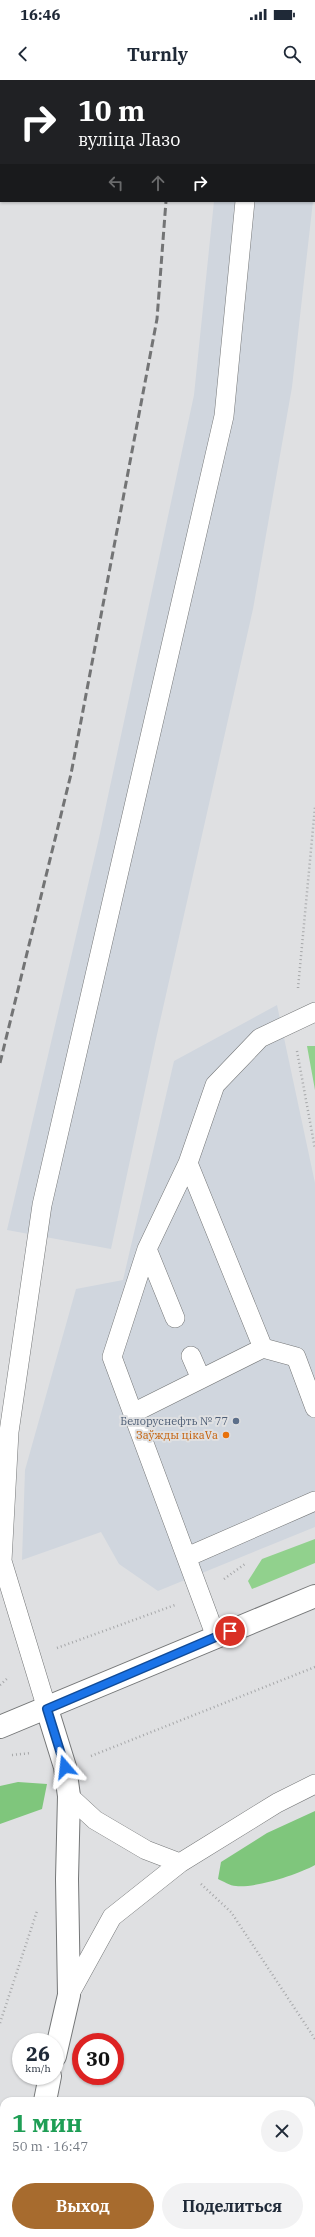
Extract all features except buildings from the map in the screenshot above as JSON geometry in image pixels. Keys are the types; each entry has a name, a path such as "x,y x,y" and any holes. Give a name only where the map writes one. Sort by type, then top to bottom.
{"street":[{"path":"0,1727 47,1709 315,1596"},
{"path":"47,1709 65,1767 69,1796 67,1879 69,1995 60,2033"},
{"path":"46,2097 48,2085"}],"lane":[{"path":"47,1709 2,1561 9,1432 42,1205 224,416 245,202"},
{"path":"216,1637 112,1357 147,1249 188,1163 215,1085 260,1038 315,1012"},
{"path":"188,1163 264,1348"},
{"path":"147,1249 176,1318"},
{"path":"133,1413 264,1348 296,1356 315,1408"},
{"path":"191,1356 201,1379"},
{"path":"186,1557 315,1501"},
{"path":"69,1995 112,1917 180,1863 278,1803 315,1784"},
{"path":"69,1796 95,1820 146,1850 180,1863"}],"path":[{"path":"315,807 295,1021 297,1058 315,1149"},
{"path":"65,1767 315,1667"},
{"path":"180,1863 231,1912 315,2039"},
{"path":"0,2023 38,1909 67,1879"}],"shaded area":[{"path":"214,202 313,202 292,387 253,609 156,1039 111,1249 7,1230 99,838 194,395"},
{"path":"277,1005 315,1183 315,1527 158,1591 119,1564 101,1532 22,1560 25,1470 76,1289 123,1280 174,1061"}],"green space":[{"path":"307,1046 315,1046 315,1090"},
{"path":"315,1539 315,1563 252,1589 248,1581 262,1559"},
{"path":"18,1782 47,1784 42,1809 0,1824 0,1786"},
{"path":"315,1811 315,1865 287,1877 254,1885 234,1886 218,1879 221,1862 267,1833"}],"railway":[{"path":"0,1063 71,774 157,319 166,202"}],"place":[{"name":"Белоруснефть № 77","path":"236,1421"},
{"name":"Заўжды цікаVа","path":"226,1435"}],"route":[{"path":"65,1767 47,1709 230,1631"}]}
